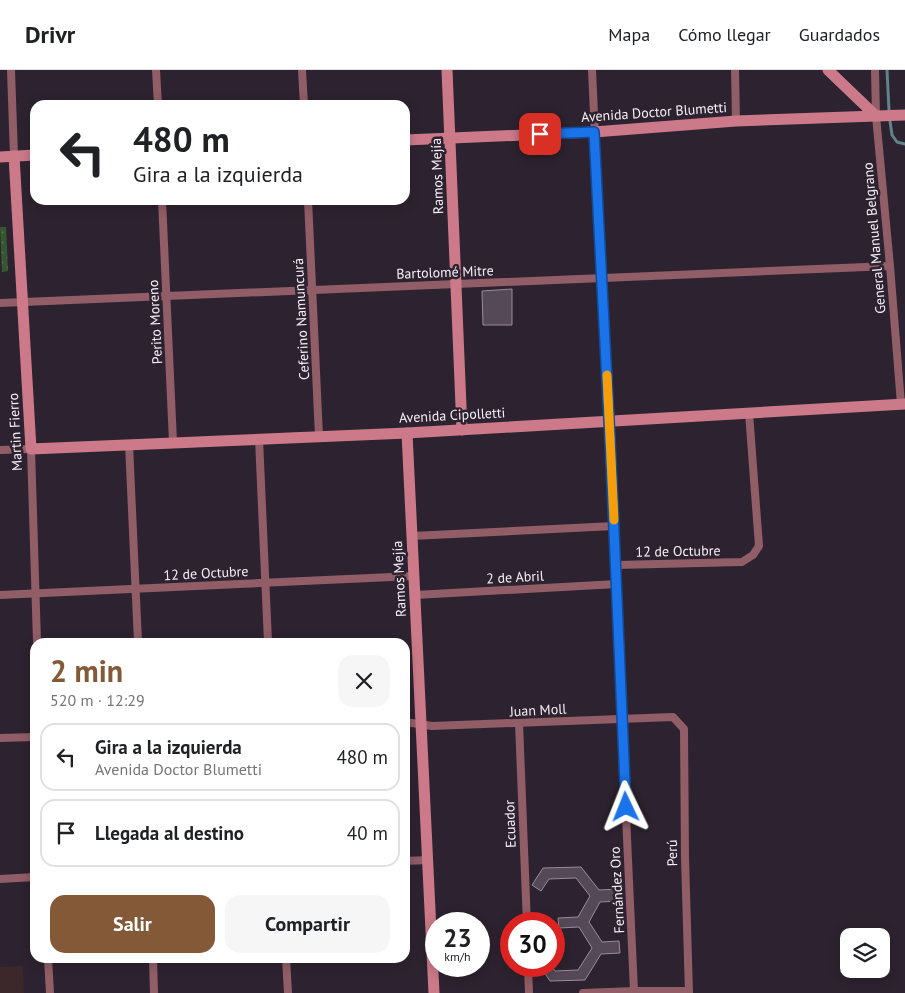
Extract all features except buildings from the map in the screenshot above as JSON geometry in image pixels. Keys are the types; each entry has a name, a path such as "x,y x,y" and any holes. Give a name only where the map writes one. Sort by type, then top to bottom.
{"street":[{"name":"Martin Fierro","path":"11,70 14,156 31,449 37,638"},
{"path":"156,70 158,100"},
{"path":"302,70 304,100"},
{"name":"Ramos Mejía","path":"447,70 462,430"},
{"name":"Fernández Oro","path":"592,70 634,991"},
{"path":"735,70 736,121"},
{"path":"828,70 876,116"},
{"name":"General Manuel Belgrano","path":"875,70 876,116 903,404"},
{"name":"Avenida Doctor Blumetti","path":"410,140 594,132 736,121 905,115"},
{"path":"0,157 30,155"},
{"name":"Perito Moreno","path":"162,205 173,442"},
{"name":"Ceferino Namuncurá","path":"308,205 319,436"},
{"name":"Bartolomé Mitre","path":"0,303 890,266"},
{"name":"Avenida Cipolletti","path":"0,450 407,433 903,404"},
{"name":"12 de Octubre","path":"616,565 742,562 753,555 759,546 749,413"},
{"name":"Ramos Mejía","path":"407,433 434,993"},
{"path":"259,439 268,638"},
{"path":"130,444 138,638"},
{"path":"412,536 614,526"},
{"name":"12 de Octubre","path":"0,595 414,576"},
{"name":"2 de Abril","path":"415,595 616,584"},
{"name":"Juan Moll","path":"410,722 432,726 673,717"},
{"name":"Perú","path":"673,717 684,729 689,992"},
{"name":"Ecuador","path":"519,723 527,912"},
{"path":"0,738 30,737"},
{"path":"410,861 428,860"},
{"path":"0,879 30,877"},
{"path":"48,963 50,993"},
{"path":"153,963 154,993"},
{"path":"286,963 288,993"},
{"path":"528,977 529,993"},
{"path":"582,993 634,991 689,992"}],"shaded area":[{"path":"23,966 24,993 0,993 0,967"}],"green space":[{"path":"0,227 6,227 8,271 2,272"}],"waterway":[{"path":"887,70 889,110"},
{"path":"890,121 892,135 897,142 905,144"}],"slow traffic":[{"path":"607,375 614,520"}],"route":[{"path":"540,134 594,132 626,807"}]}
